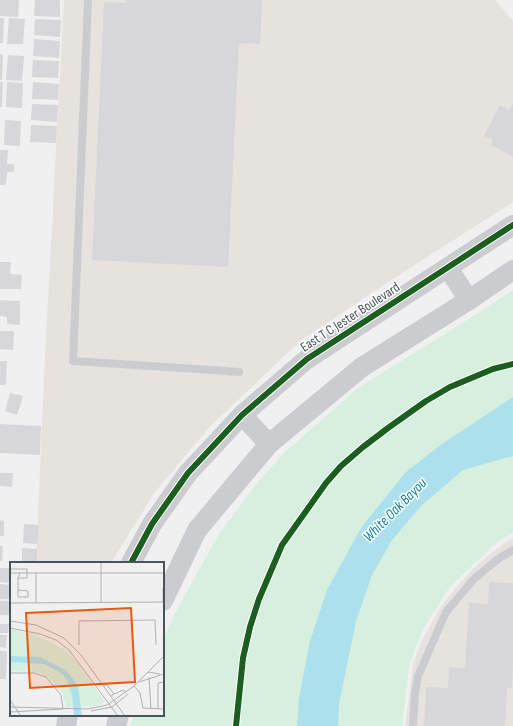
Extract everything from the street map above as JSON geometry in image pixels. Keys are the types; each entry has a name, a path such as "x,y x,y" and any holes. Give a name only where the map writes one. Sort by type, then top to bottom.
{"street":[{"name":"East T C Jester Boulevard","path":"132,562 152,524 188,473 242,416 307,359 513,225"},
{"path":"448,268 469,300"},
{"path":"164,599 197,530 269,444 362,366 469,300 513,270"},
{"path":"242,416 269,444"},
{"path":"66,726 68,716"},
{"path":"116,726 119,716"}],"lane":[{"path":"88,0 73,361 239,372"},
{"path":"413,726 414,693 418,676 446,612 474,579 498,559 513,550"}],"shaded area":[{"path":"64,0 495,0 513,21 513,202 382,286 299,342 209,428 155,492 112,562 36,562 44,374"},
{"path":"513,537 513,726 405,726 413,664 422,640 432,622 456,587 478,564"}],"green space":[{"path":"513,290 513,532 496,543 449,588 423,629 409,666 402,726 130,726 134,716 164,716 164,638 174,615 219,534 253,488 284,453 358,388"}],"water":[{"name":"White Oak Bayou","path":"513,397 513,456 463,470 422,505 392,540 372,575 356,621 339,704 338,726 297,726 299,698 310,641 327,590 361,528 406,472 439,446"}],"building":[{"path":"0,0 19,0 18,17 0,16"},
{"path":"35,0 60,0 60,17 34,16"},
{"path":"126,0 262,0 260,44 239,43 228,267 92,260 104,2 126,3"},
{"path":"0,18 4,18 3,43 0,43"},
{"path":"9,18 25,19 23,44 7,44"},
{"path":"35,19 61,20 60,37 34,35"},
{"path":"34,39 60,41 59,58 33,56"},
{"path":"0,54 3,55 2,80 0,80"},
{"path":"8,55 24,56 22,81 6,80"},
{"path":"33,60 59,61 58,78 32,77"},
{"path":"0,82 3,82 2,107 0,107"},
{"path":"7,82 23,83 22,108 6,107"},
{"path":"33,82 59,84 58,100 32,99"},
{"path":"32,104 58,105 57,122 31,120"},
{"path":"513,104 513,157 491,145 493,140 484,136 500,105 509,110"},
{"path":"5,120 21,121 20,146 4,145"},
{"path":"31,125 57,126 56,143 30,142"},
{"path":"0,150 8,150 7,164 14,164 14,172 7,172 6,185 0,185"},
{"path":"0,262 11,262 10,274 22,275 21,289 0,289"},
{"path":"0,300 20,301 20,325 7,324 7,317 0,316"},
{"path":"0,331 14,331 13,350 0,349"},
{"path":"0,361 7,361 6,385 0,385"},
{"path":"10,393 23,396 17,415 5,411"},
{"path":"0,424 41,426 40,455 0,453"},
{"path":"0,473 13,473 12,487 0,486"},
{"path":"0,520 4,521 4,536 0,536"},
{"path":"24,524 39,525 38,544 23,543"},
{"path":"0,546 3,546 2,561 0,561"},
{"path":"22,548 37,549 37,562 22,562"},
{"path":"0,568 10,568 10,583 0,582"},
{"path":"489,582 513,583 512,688 507,688 505,726 424,726 426,687 448,688 449,667 465,668 469,603 488,604"},
{"path":"0,584 10,585 10,599 0,599"},
{"path":"0,601 10,601 10,615 0,615"},
{"path":"0,624 9,624 8,633 0,633"},
{"path":"0,635 7,635 6,648 0,647"},
{"path":"0,651 7,651 6,679 0,679"}],"cycle path":[{"path":"132,562 152,524 188,473 242,415 307,359 513,225"},
{"path":"236,726 243,658 250,627 259,599 282,545 326,483 341,466 363,447 426,401 450,387 493,369 513,364"}]}
